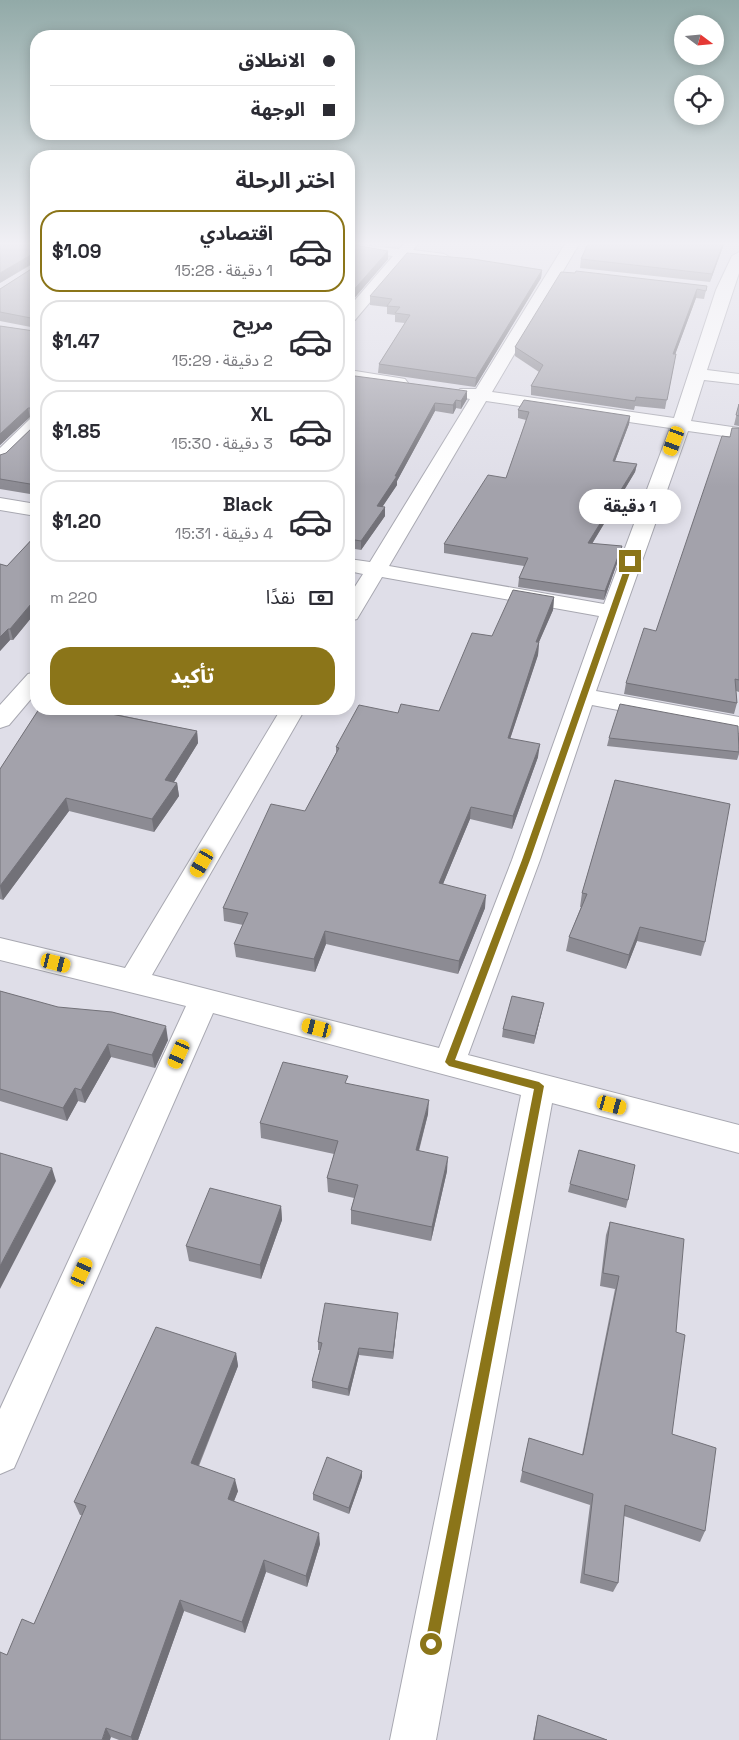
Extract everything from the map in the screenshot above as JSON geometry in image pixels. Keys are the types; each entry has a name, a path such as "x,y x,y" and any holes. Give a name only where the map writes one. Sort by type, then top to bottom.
{"street":[{"path":"355,604 524,325"},
{"path":"449,1062 526,860 612,612 681,424 712,325"},
{"path":"697,374 739,379"},
{"path":"355,376 415,385"},
{"path":"454,391 739,433"},
{"path":"0,458 30,429"},
{"path":"0,504 30,509"},
{"path":"355,566 612,612"},
{"path":"0,720 30,686"},
{"path":"584,696 739,724"},
{"path":"132,982 289,715"},
{"path":"0,949 204,999 739,1139"},
{"path":"0,1454 204,999"},
{"path":"413,1740 539,1086"}],"building":[{"path":"404,325 508,325 476,378 379,364"},
{"path":"528,325 684,325 673,354 676,354 667,400 636,397 635,401 531,386 543,365 515,347"},
{"path":"0,326 30,330 30,408 0,434"},
{"path":"355,376 467,391 461,401 456,400 453,405 435,403 395,476 397,476 377,506 385,507 361,541 355,540"},
{"path":"524,400 630,416 613,461 637,464 588,543 622,546 605,591 519,578 528,558 444,544 488,475 506,478 529,412 518,410"},
{"path":"739,404 739,416 736,415"},
{"path":"732,428 739,428 739,680 735,679 737,703 626,683 644,628 656,631 722,436 730,437"},
{"path":"30,430 30,484 0,479 0,455 6,453"},
{"path":"30,541 30,605 10,629 0,637 0,564 7,566"},
{"path":"513,590 554,597 536,642 539,642 508,738 540,744 513,816 471,807 439,883 486,895 459,961 325,931 314,959 234,944 248,913 223,908 271,804 305,811 339,748 336,747 359,705 398,713 401,704 439,711 472,633 492,636"},
{"path":"620,704 738,726 739,752 609,738"},
{"path":"35,715 116,715 197,731 165,780 177,783 152,819 66,798 0,886 0,769"},
{"path":"615,780 730,804 705,942 640,927 629,955 569,937 587,894 582,893"},
{"path":"0,991 58,1007 112,1012 166,1026 152,1055 108,1044 81,1090 75,1088 63,1108 0,1089"},
{"path":"512,996 544,1003 535,1036 503,1029"},
{"path":"283,1062 348,1076 345,1083 429,1100 416,1150 448,1157 432,1227 351,1210 358,1185 327,1178 338,1141 260,1123"},
{"path":"579,1150 635,1165 628,1200 570,1184"},
{"path":"0,1153 52,1168 0,1266"},
{"path":"210,1188 281,1206 260,1265 186,1246"},
{"path":"610,1222 684,1239 676,1332 685,1335 672,1434 716,1448 705,1531 625,1505 618,1583 584,1574 593,1494 522,1471 529,1438 583,1455 619,1276 603,1273"},
{"path":"325,1303 398,1313 393,1352 359,1348 348,1389 312,1381 322,1343 318,1342"},
{"path":"156,1327 236,1353 191,1463 235,1479 228,1499 319,1533 306,1576 264,1560 242,1622 180,1600 131,1737 106,1728 102,1740 0,1740 0,1652 7,1655 22,1619 34,1624 86,1506 74,1502"},
{"path":"327,1457 362,1471 349,1508 313,1494"},
{"path":"538,1715 607,1740 534,1740"}],"route":[{"path":"431,1644 539,1086 449,1062 526,860 630,561"}]}
